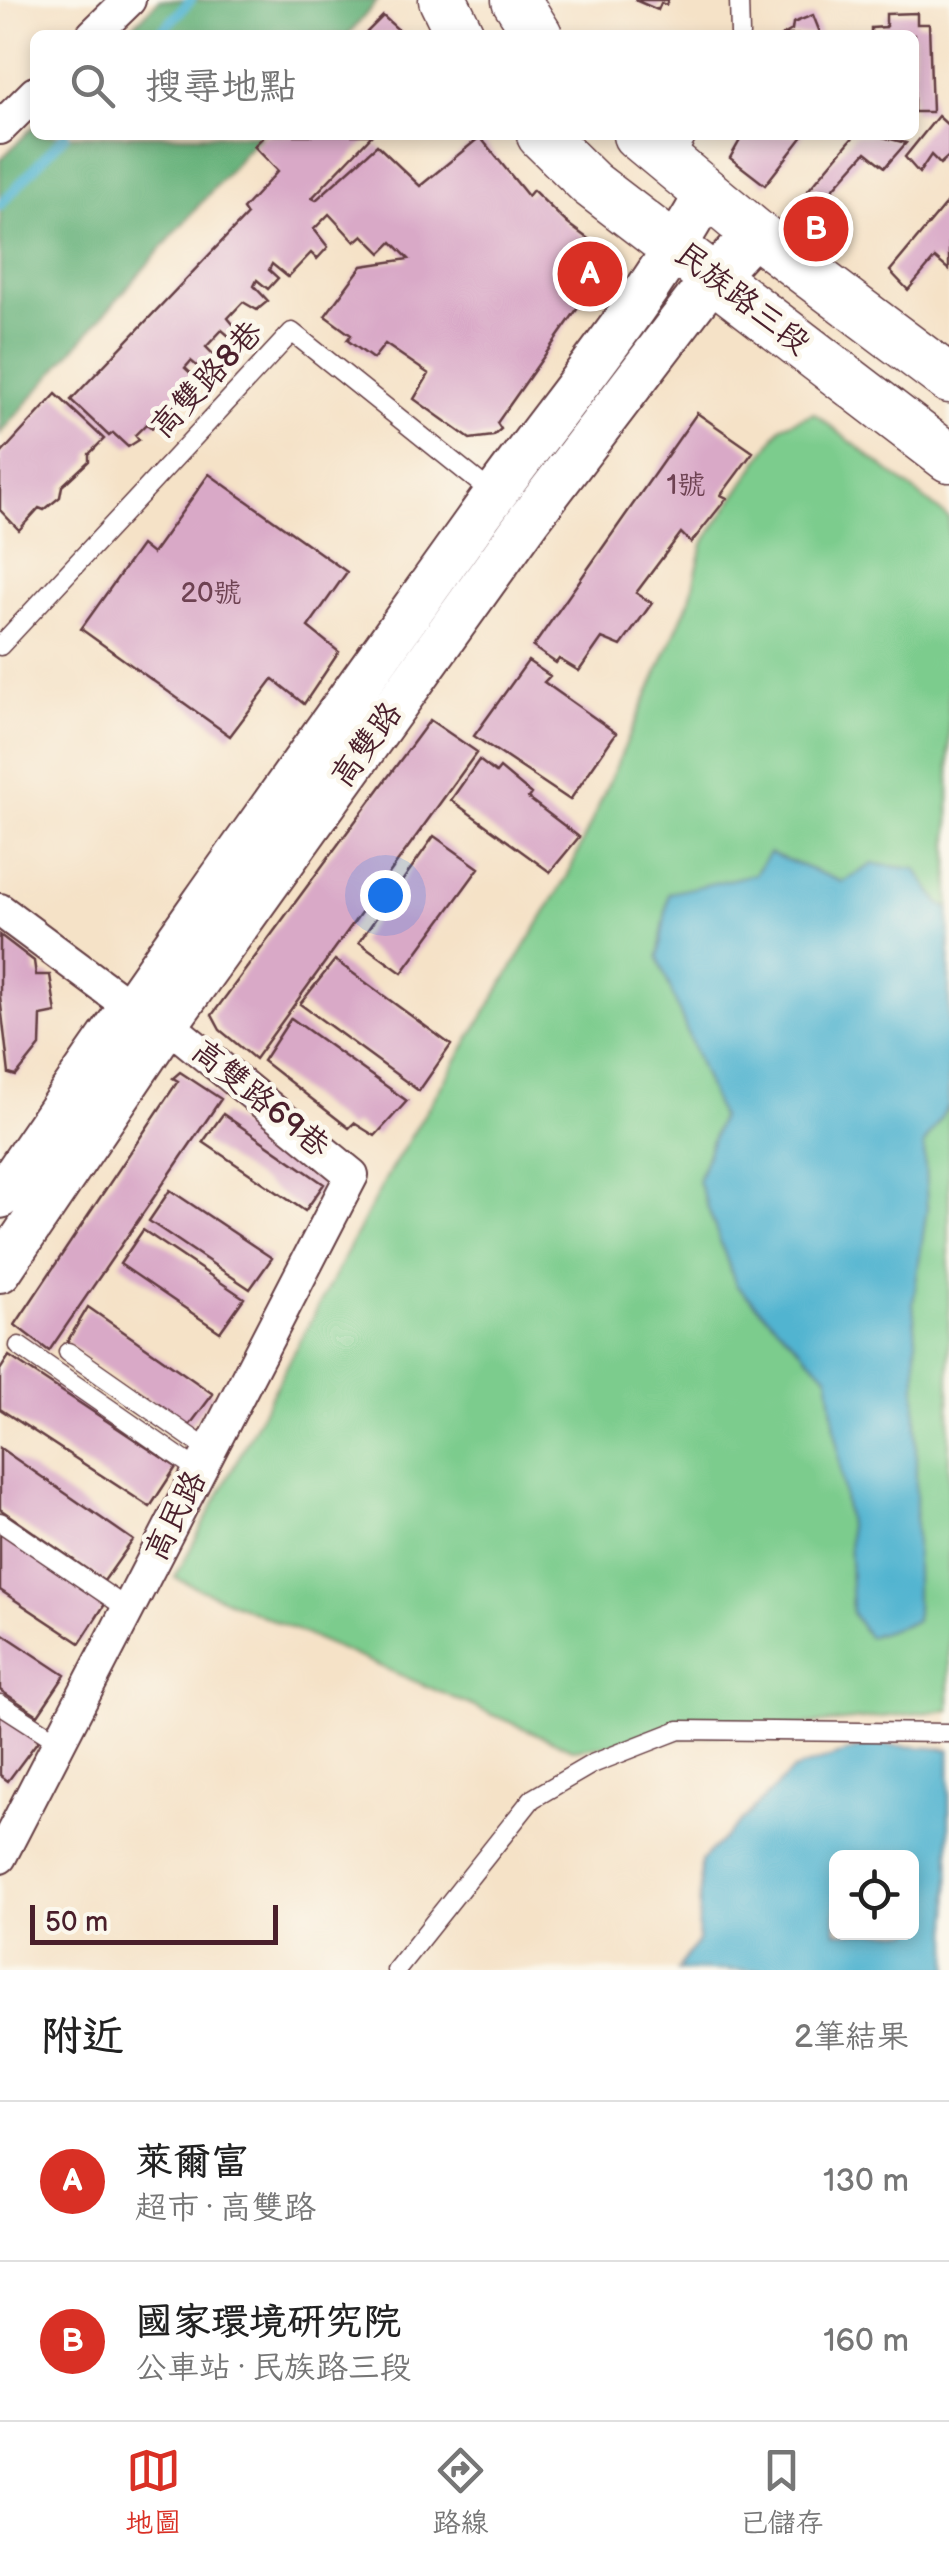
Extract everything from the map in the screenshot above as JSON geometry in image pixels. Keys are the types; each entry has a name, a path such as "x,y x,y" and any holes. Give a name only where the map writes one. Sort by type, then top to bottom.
{"main road":[{"path":"442,0 457,30"},
{"path":"516,0 535,30"},
{"name":"民族路三段","path":"546,140 591,184 949,458"},
{"name":"民族路三段","path":"665,145 706,194 754,233 939,365"}],"street":[{"path":"98,30 128,0"},
{"path":"0,128 30,98"},
{"name":"高雙路","path":"0,1197 148,1015 512,506 676,248 706,194"},
{"name":"高雙路","path":"512,506 754,233"},
{"name":"高雙路69巷","path":"0,910 148,1015 352,1175"},
{"name":"高雙路","path":"0,1271 148,1015"},
{"name":"高民路","path":"0,1856 352,1175"}],"lane":[{"path":"739,0 740,30"},
{"name":"高雙路8巷","path":"0,646 292,332 512,506"},
{"path":"19,1346 204,1461"},
{"path":"68,1352 204,1461"},
{"path":"0,1522 128,1608"},
{"path":"0,1704 59,1742"},
{"path":"396,1970 532,1800 592,1764 679,1730 949,1733"}],"green space":[{"path":"159,0 378,0 352,30 129,30"},
{"path":"30,130 30,140 256,140 0,434 0,160"},
{"path":"814,413 949,518 949,1710 572,1749 175,1578 387,1176 567,877 690,599 703,544 782,426"}],"water":[{"path":"769,853 843,882 873,864 916,869 940,904 949,909 949,1105 924,1144 927,1208 913,1304 916,1621 868,1637 852,1613 849,1533 828,1376 736,1285 698,1181 720,1117 658,957 669,893 755,874"},
{"path":"871,1744 949,1749 949,1970 677,1970 698,1941 701,1861 793,1770"}],"building":[{"path":"635,0 668,0 658,10"},
{"path":"917,13 917,24 929,24 932,112 919,112 919,30 871,30 886,27 886,14"},
{"path":"813,15 819,30 792,30 793,23"},
{"path":"383,16 398,30 369,30"},
{"path":"938,116 949,126 949,156 940,164 931,155 919,173 905,157"},
{"path":"260,140 367,140 312,198 316,200 377,145 420,186 476,140 482,140 528,196 533,190 568,224 606,252 609,281 593,303 585,298 497,423 501,429 493,436 470,439 414,399 429,374 385,344 373,359 347,340 351,335 325,316 362,266 409,259 392,242 381,253 363,235 355,242 329,214 314,229 328,247 317,259 311,253 288,277 272,264 269,270 278,278 268,289 257,280 254,286 268,301 257,310 243,302 228,318 237,329 230,337 222,330 206,347 217,358 204,372 191,361 185,368 199,381 152,428 146,424 135,435 139,440 128,447 113,433 109,436 71,400 247,215 243,209 278,171 254,146"},
{"path":"740,140 800,140 765,185 730,158"},
{"path":"851,140 906,143 885,167 866,152 808,217 794,207"},
{"path":"949,200 949,270 935,258 908,290 890,271"},
{"path":"56,394 104,439 89,454 89,461 62,486 60,497 44,510 39,508 19,530 0,510 0,455"},
{"path":"697,413 753,452 721,495 727,498 691,543 681,533 636,593 652,603 621,646 602,638 579,671 559,659 556,663 533,647"},
{"path":"209,474 347,572 308,627 339,652 304,704 273,679 230,736 81,629 141,545 152,554"},
{"path":"528,661 550,676 544,682 616,733 570,800 474,736"},
{"path":"430,720 477,752 255,1059 220,1030 212,1015"},
{"path":"479,760 496,773 500,768 531,794 528,798 579,837 550,872 451,800"},
{"path":"434,836 479,868 402,973 359,942"},
{"path":"0,935 34,961 36,975 50,975 56,1013 41,1016 40,1046 16,1076 9,1074 0,996"},
{"path":"335,960 451,1045 419,1091 300,1004"},
{"path":"291,1018 407,1101 375,1136 354,1123 349,1128 263,1061"},
{"path":"180,1072 221,1099 49,1351 15,1325 178,1081 173,1078"},
{"path":"223,1114 324,1184 305,1211 203,1142"},
{"path":"170,1190 272,1258 250,1289 149,1221"},
{"path":"143,1230 244,1298 220,1332 120,1264"},
{"path":"88,1307 213,1394 189,1426 67,1342"},
{"path":"9,1356 176,1467 150,1507 0,1409 0,1370"},
{"path":"0,1448 133,1540 104,1581 0,1509"},
{"path":"0,1530 107,1601 80,1643 0,1590"},
{"path":"0,1632 65,1675 38,1715 0,1690"},
{"path":"0,1712 40,1738 8,1781 0,1775"}],"waterway":[{"path":"163,30 191,0"},
{"path":"0,205 60,140"}],"place":[{"name":"國家環境研究院","path":"816,229"},
{"name":"萊爾富","path":"590,274"}]}
